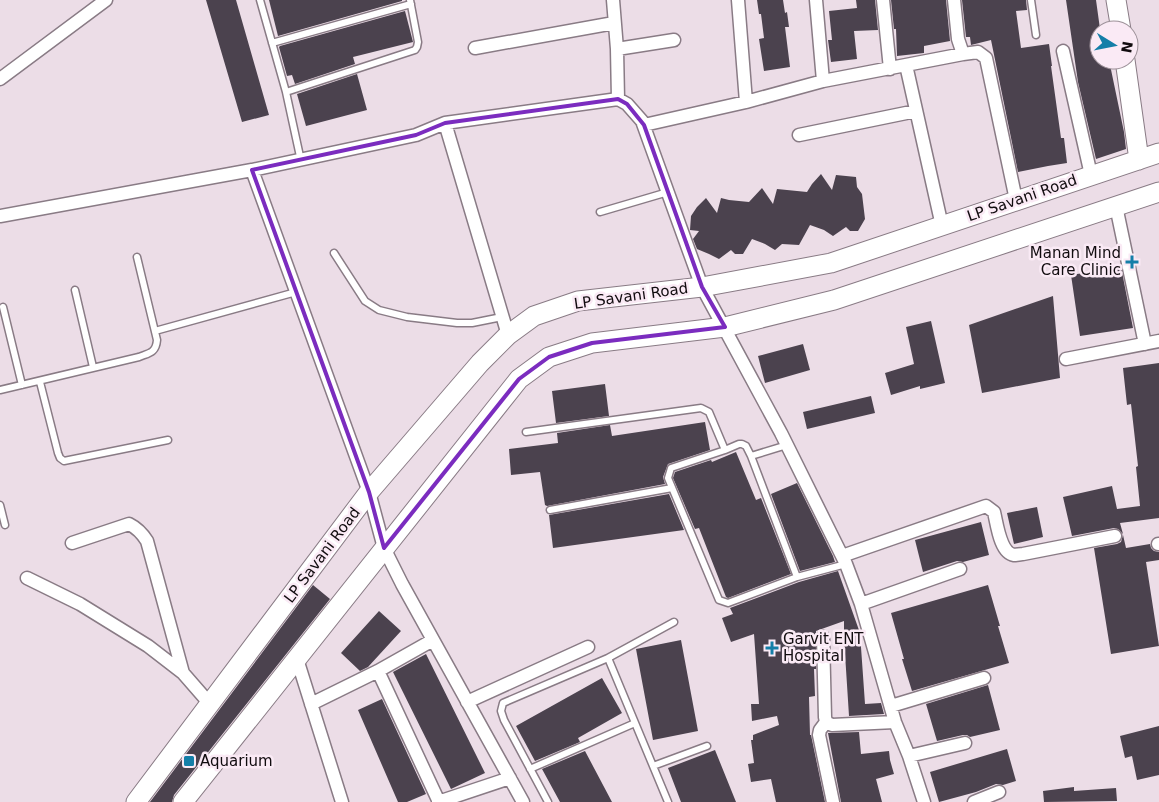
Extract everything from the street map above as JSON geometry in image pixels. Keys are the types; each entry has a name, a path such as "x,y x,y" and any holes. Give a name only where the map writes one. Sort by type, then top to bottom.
{"main road":[{"path":"1116,0 1119,20"},
{"path":"1126,70 1139,160"},
{"name":"LP Savani Road","path":"136,802 369,492 480,363 508,336 534,316 578,301 702,287 831,263 1159,152"},
{"path":"183,802 519,379 549,357 592,343 725,327 834,300 1159,192"}],"street":[{"path":"0,80 106,0"},
{"path":"613,0 617,49 618,100"},
{"path":"738,0 746,102"},
{"path":"816,0 823,82"},
{"path":"884,0 890,68"},
{"path":"954,0 958,39 963,54"},
{"path":"476,48 614,24"},
{"path":"617,49 674,40"},
{"path":"1062,51 1091,175"},
{"path":"644,126 823,82 978,52 986,58 1016,200"},
{"path":"906,65 942,226"},
{"path":"0,216 301,160 416,135 445,124 618,100 628,104 642,121 702,287 787,445 844,560 861,604 895,722 909,756 924,802"},
{"path":"799,135 916,111"},
{"path":"445,124 508,336"},
{"path":"252,170 369,492 384,548 523,802"},
{"path":"1116,206 1145,344"},
{"path":"1066,359 1159,341"},
{"path":"844,560 986,506 994,512 1003,546 1014,555 1115,536"},
{"path":"72,543 129,524 142,533 147,541 183,673"},
{"path":"861,604 960,569"},
{"path":"27,578 80,604 148,646 183,673 210,704"},
{"path":"823,637 826,722 819,735 833,802"},
{"path":"311,704 378,671 433,640"},
{"path":"467,702 588,647"},
{"path":"297,659 342,802"},
{"path":"378,671 439,802 510,778"},
{"path":"891,706 984,678"},
{"path":"826,722 832,725 895,722"},
{"path":"909,756 965,743"},
{"path":"974,802 999,792"}],"lane":[{"path":"260,0 286,92 301,160"},
{"path":"1031,0 1036,35"},
{"path":"272,43 410,2 418,42 415,50 286,92"},
{"path":"600,212 668,192"},
{"path":"334,253 365,302 379,310 406,317 457,323 472,323 502,317"},
{"path":"0,390 139,357 153,351 157,345 155,331 137,257"},
{"path":"75,290 93,367"},
{"path":"155,331 296,292"},
{"path":"3,307 22,385"},
{"path":"40,382 58,453 64,461 168,440"},
{"path":"526,432 701,408 709,412 725,450"},
{"path":"797,577 746,446 740,444 671,468 668,478 719,600 728,603 844,560"},
{"path":"751,456 787,445"},
{"path":"550,510 672,488"},
{"path":"0,505 5,525"},
{"path":"548,802 504,720 501,711 503,703 608,658 674,622"},
{"path":"608,658 668,802"},
{"path":"530,769 635,724"},
{"path":"653,766 707,746"}],"highlighted area":[{"path":"618,99 627,104 644,125 702,287 725,327 592,343 549,357 519,379 384,548 369,492 252,170 416,135 445,123"}],"building":[{"path":"206,0 236,0 269,115 242,122"},
{"path":"269,0 402,0 402,1 278,36"},
{"path":"757,0 783,0 789,27 785,27 790,67 764,71 759,39 764,38"},
{"path":"856,0 875,0 878,30 854,31 857,59 831,62 828,40 832,40 829,11 857,8"},
{"path":"891,0 946,0 950,41 924,46 924,53 897,56 896,29 894,29"},
{"path":"962,0 1026,0 1027,10 1016,11 1021,48 1049,44 1061,138 1064,138 1067,163 1018,172 991,40 971,45 970,37 966,37"},
{"path":"1066,0 1096,0 1099,20 1089,20 1089,70 1111,70 1126,149 1096,159 1078,82"},
{"path":"405,11 413,42 353,57 355,64 295,84 292,75 287,76 280,46"},
{"path":"357,74 367,110 306,126 297,94"},
{"path":"821,174 832,190 836,175 856,177 857,187 862,194 865,219 858,231 850,231 846,227 833,236 824,230 810,225 799,245 782,244 775,250 752,239 743,254 735,254 731,250 719,259 697,249 693,239 699,231 690,230 691,216 706,198 717,213 721,198 749,202 762,188 773,204 777,189 807,192"},
{"path":"1121,267 1133,328 1080,336 1071,275"},
{"path":"1053,296 1060,378 982,393 969,325"},
{"path":"931,321 945,383 920,389 920,386 891,395 885,373 914,364 906,327"},
{"path":"803,344 810,370 765,383 758,356"},
{"path":"1159,363 1159,518 1120,523 1123,534 1114,528 1072,536 1063,497 1112,486 1117,509 1140,506 1136,467 1138,466 1131,404 1127,405 1123,368"},
{"path":"605,384 609,416 556,423 552,391"},
{"path":"871,396 875,413 807,429 803,412"},
{"path":"705,422 710,450 668,464 663,477 665,484 547,506 545,505 540,472 511,475 509,449 558,443 557,433 610,425 612,436"},
{"path":"736,452 756,500 761,498 791,574 728,598 699,528 695,529 673,478 675,472 711,460 712,462"},
{"path":"797,483 835,562 800,571 771,494"},
{"path":"669,494 684,530 553,548 549,515"},
{"path":"1037,507 1043,537 1014,544 1007,513"},
{"path":"981,522 989,555 963,562 957,561 923,572 915,540"},
{"path":"1123,535 1126,548 1150,544 1154,551 1159,552 1159,560 1146,562 1159,646 1111,654 1094,548 1117,544 1121,542"},
{"path":"838,571 860,633 865,704 881,703 884,714 849,716 844,621 816,631 815,696 809,697 810,735 825,802 776,802 771,779 751,782 748,764 754,763 751,740 753,740 753,735 779,725 777,716 752,721 751,704 759,704 754,634 731,642 722,618 733,614 730,608 799,582"},
{"path":"313,585 330,599 174,795 172,802 150,802"},
{"path":"988,585 1009,663 912,691 891,613"},
{"path":"379,611 401,631 368,667 360,671 341,653"},
{"path":"681,640 698,731 653,740 636,649"},
{"path":"426,654 485,773 451,789 393,672"},
{"path":"602,678 622,713 578,738 580,742 535,761 516,726"},
{"path":"988,685 1000,730 970,737 963,735 937,741 926,704"},
{"path":"382,699 426,794 407,802 398,802 358,710"},
{"path":"1159,726 1159,775 1137,780 1132,756 1125,758 1120,736"},
{"path":"859,732 861,754 889,751 894,774 876,779 882,802 841,802 828,733"},
{"path":"1007,749 1016,781 1003,785 996,784 976,792 939,802 930,772"},
{"path":"715,750 736,802 681,802 668,768"},
{"path":"585,751 612,802 560,802 542,769"},
{"path":"1074,787 1074,791 1116,788 1117,801 1044,802 1043,791"}],"place":[{"name":"Manan Mind Care Clinic","path":"1132,262"},
{"name":"Garvit ENT Hospital","path":"772,648"},
{"name":"Aquarium","path":"189,761"}]}
